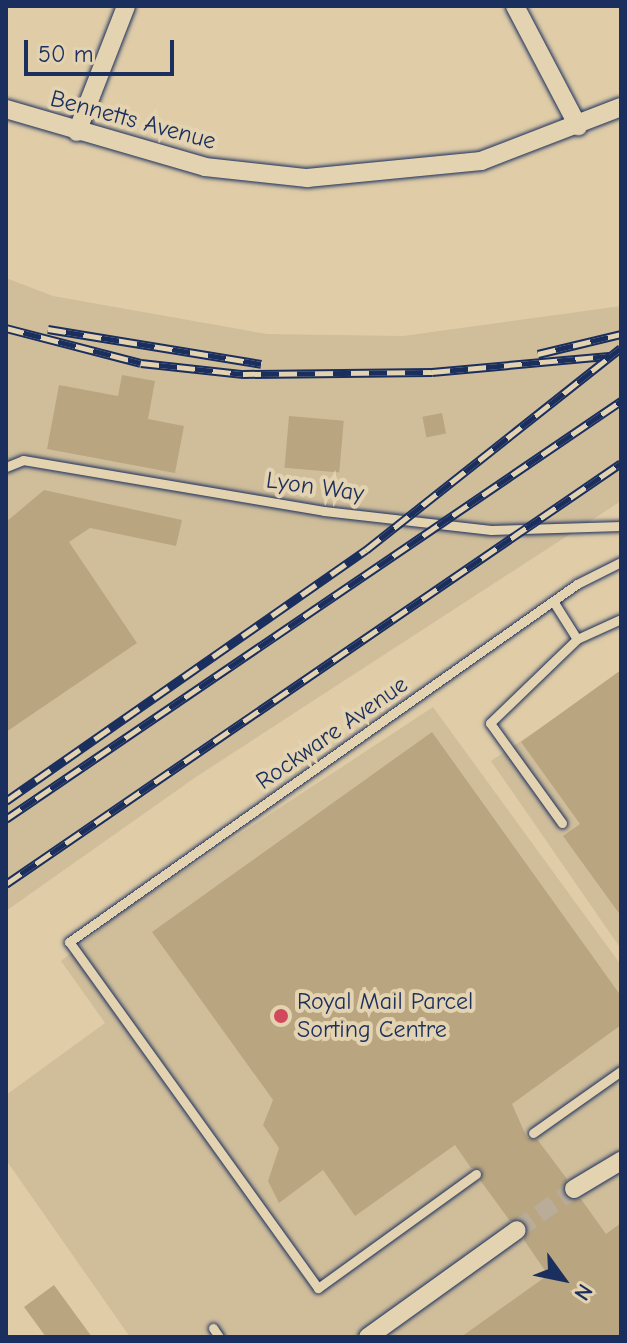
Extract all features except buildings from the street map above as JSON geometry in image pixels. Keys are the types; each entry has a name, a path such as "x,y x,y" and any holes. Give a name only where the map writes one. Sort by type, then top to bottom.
{"street":[{"path":"77,132 126,6"},
{"path":"515,6 578,126"},
{"name":"Bennetts Avenue","path":"6,109 205,167 307,178 438,169 578,126 621,107"},
{"path":"574,1189 621,1161"},
{"path":"368,1337 517,1230"}],"lane":[{"name":"Lyon Way","path":"6,467 23,460 324,511 491,530 621,526"},
{"name":"Rockware Avenue","path":"476,1174 318,1288 69,942 553,601 621,562"},
{"path":"553,601 577,639"},
{"path":"562,823 490,723 577,639 621,619"},
{"path":"533,1133 621,1071"}],"shaded area":[{"path":"6,278 53,296 267,334 403,336 621,306 621,501 196,777 6,911"},
{"path":"621,674 621,949 491,761"},
{"path":"433,707 621,965 621,1337 130,1337 6,1160 6,1095 105,1023 61,961 120,913"}],"tunnel":[{"path":"517,1230 574,1189"}],"railway":[{"path":"6,328 141,363 243,374 432,372 609,356"},
{"path":"48,329 261,364"},
{"path":"538,354 621,334"},
{"path":"6,801 366,550 621,348"},
{"path":"6,819 621,401"},
{"path":"6,884 621,463"}],"place":[{"name":"Royal Mail Parcel Sorting Centre","path":"281,1016"}]}
